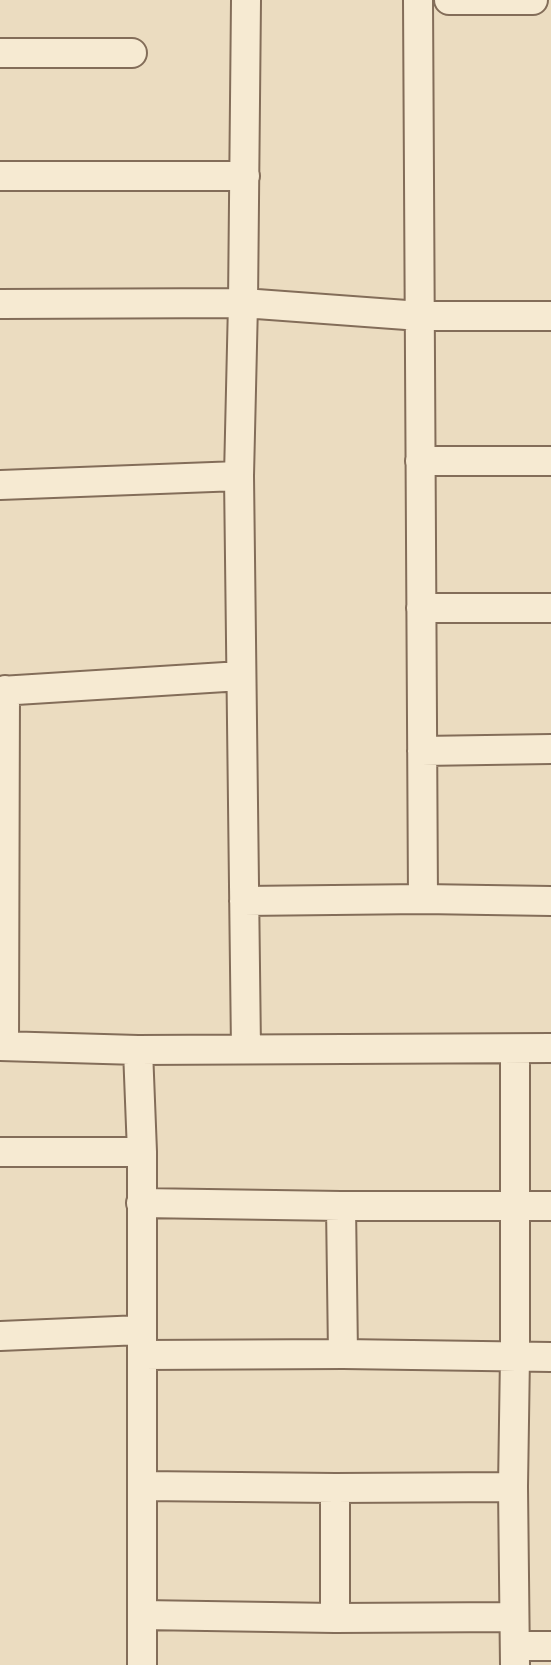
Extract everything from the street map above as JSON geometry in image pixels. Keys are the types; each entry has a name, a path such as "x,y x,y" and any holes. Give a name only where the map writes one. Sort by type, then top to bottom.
{"street":[{"path":"246,0 239,476 246,1049"},
{"path":"418,0 423,899"},
{"path":"449,0 533,0"},
{"path":"0,53 132,53"},
{"path":"0,176 244,176"},
{"path":"0,304 243,303 420,316 551,316"},
{"path":"420,461 551,461"},
{"path":"0,485 239,476"},
{"path":"421,608 551,608"},
{"path":"241,676 2,690 2,1046 138,1050 551,1048"},
{"path":"422,751 551,749"},
{"path":"244,901 423,899 551,901"},
{"path":"515,1049 513,1487 515,1655 551,1646"},
{"path":"138,1050 141,1152 142,1665"},
{"path":"0,1152 141,1152"},
{"path":"141,1203 551,1206"},
{"path":"340,1206 343,1354"},
{"path":"0,1336 343,1354 551,1357"},
{"path":"143,1486 513,1487"},
{"path":"335,1488 335,1618"},
{"path":"142,1615 335,1618 514,1617"}]}
